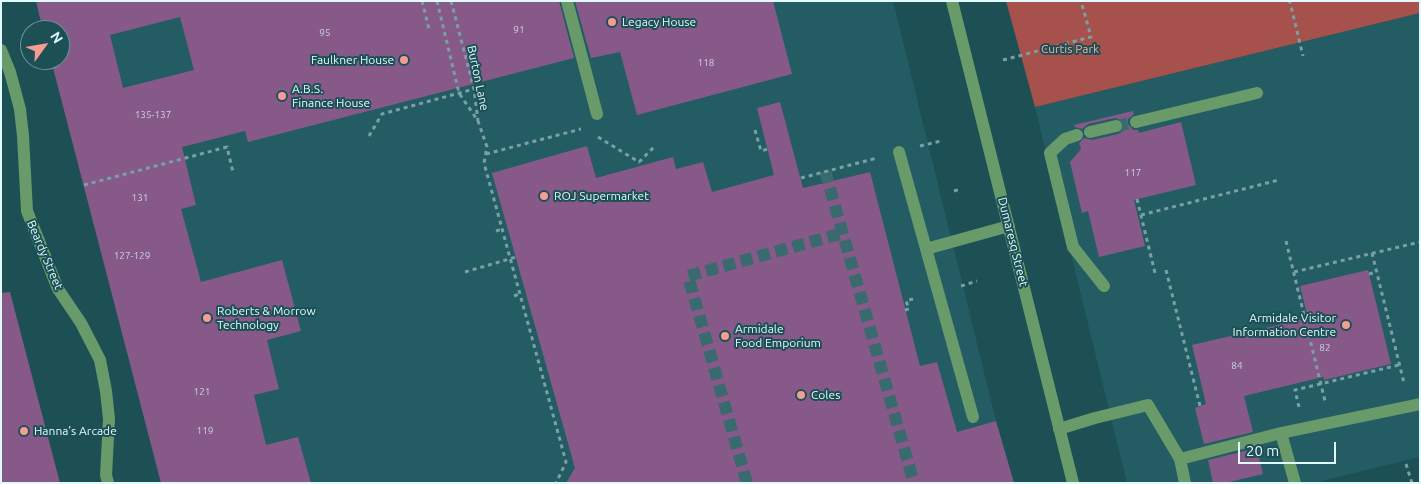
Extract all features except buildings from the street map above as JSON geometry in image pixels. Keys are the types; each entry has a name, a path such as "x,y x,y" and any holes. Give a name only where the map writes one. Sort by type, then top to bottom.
{"street":[{"path":"567,1 597,114"},
{"name":"Dumaresq Street","path":"952,1 1073,483"},
{"name":"Beardy Street","path":"1,50 10,72 20,109 27,211 58,289 81,323 100,360 109,419 106,475 108,483"},
{"path":"1136,122 1257,93"},
{"path":"1104,286 1074,247 1050,153 1064,139 1116,126"},
{"path":"899,152 973,417"},
{"path":"926,249 1009,226"},
{"path":"1180,458 1281,433 1420,404"},
{"path":"1059,429 1148,405 1180,458 1185,483"},
{"path":"1281,433 1294,483"}],"path":[{"path":"422,1 429,29"},
{"name":"Burton Lane","path":"437,1 459,93 478,122"},
{"name":"Burton Lane","path":"451,1 474,89 478,122"},
{"path":"1003,60 1091,37 1081,1"},
{"path":"1289,2 1303,56"},
{"path":"369,136 382,114 474,89"},
{"path":"478,122 487,147 484,163 566,462 556,483"},
{"path":"485,154 582,128"},
{"path":"755,130 761,151 768,149"},
{"path":"591,133 639,162 656,145"},
{"path":"801,178 941,141"},
{"path":"84,185 227,147 233,172"},
{"path":"1141,215 1279,180"},
{"path":"954,191 961,189"},
{"path":"1137,199 1156,273"},
{"path":"496,231 502,230"},
{"path":"1286,241 1330,424"},
{"path":"1294,272 1420,242"},
{"path":"1372,253 1406,390"},
{"path":"465,272 516,257"},
{"path":"1166,270 1200,406"},
{"path":"1369,274 1377,272"},
{"path":"514,296 519,294"},
{"path":"905,310 909,309 906,301"},
{"path":"1311,386 1399,365"},
{"path":"1406,464 1412,483"}],"shaded area":[{"path":"36,1 893,1 996,421 1014,483 161,483 54,70 70,70 70,20 41,20"},
{"path":"1420,13 1420,457 1313,483 1127,483 1035,107"}],"green space":[{"name":"Curtis Park","path":"1006,1 1420,1 1420,13 1035,107"}],"tunnel":[{"path":"1116,126 1136,122"},
{"path":"825,171 914,483"},
{"path":"747,483 688,276 843,233"}],"place":[{"name":"Legacy House","path":"612,22"},
{"name":"Faulkner House","path":"404,60"},
{"name":"A.B.S. Finance House","path":"282,96"},
{"name":"ROJ Supermarket","path":"544,196"},
{"name":"Roberts & Morrow Technology","path":"207,318"},
{"name":"Armidale Visitor Information Centre","path":"1346,325"},
{"name":"Armidale Food Emporium","path":"725,336"},
{"name":"Coles","path":"801,395"},
{"name":"Hanna's Arcade","path":"24,431"}]}
